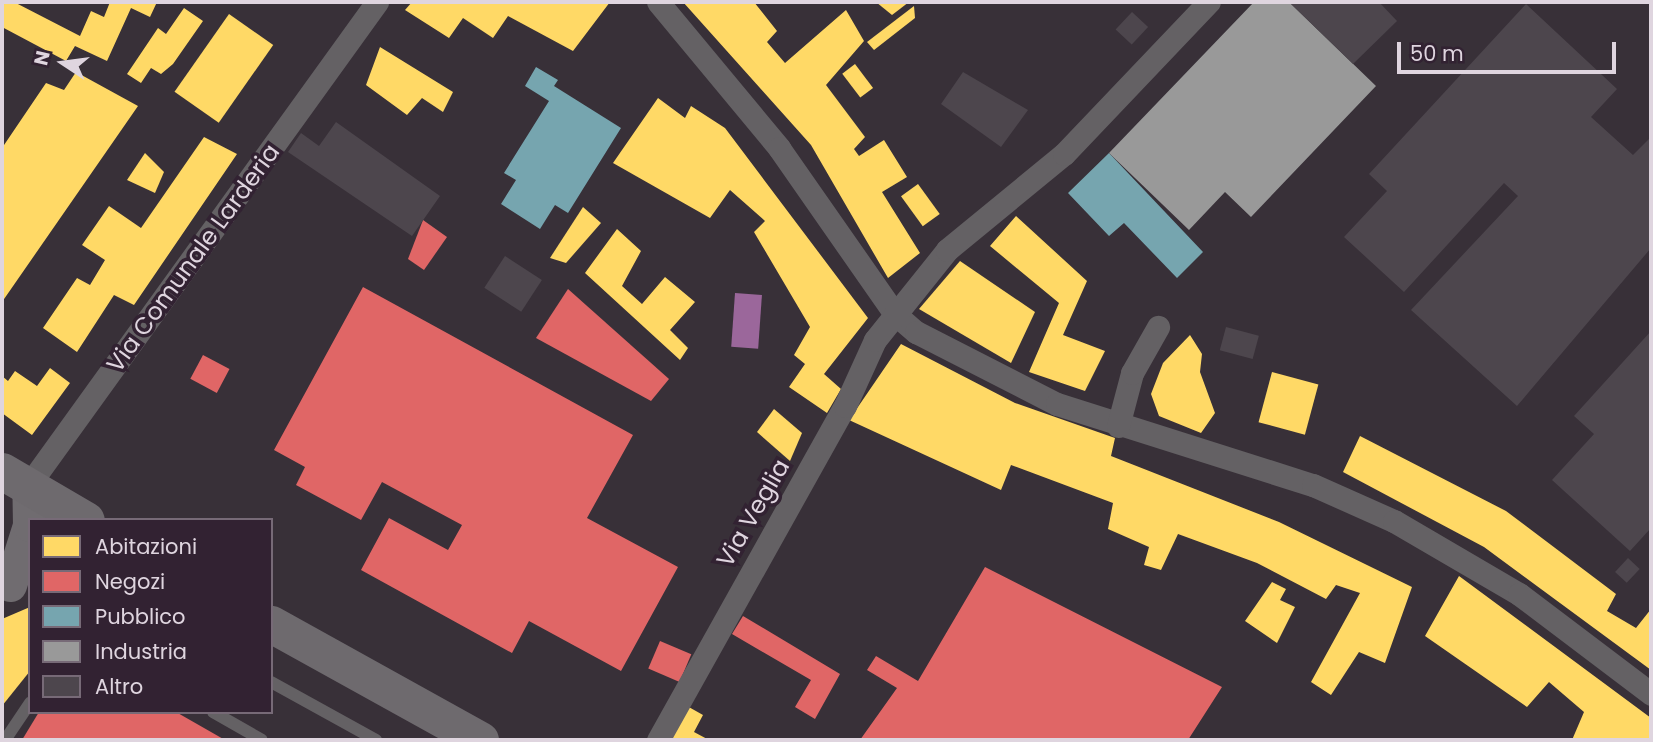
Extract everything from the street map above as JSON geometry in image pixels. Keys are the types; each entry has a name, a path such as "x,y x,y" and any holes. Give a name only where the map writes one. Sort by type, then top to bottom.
{"main road":[{"path":"10,489 81,518"},
{"path":"273,625 480,740"}],"street":[{"name":"Via Comunale Larderia","path":"10,489 377,2"},
{"path":"658,2 779,148 895,314 1024,388 1118,426 1313,485 1394,521 1519,594 1651,694"},
{"name":"Via Veglia","path":"658,740 845,406 858,368 895,314 953,245 1064,154 1209,2"},
{"path":"1118,426 1132,373 1158,327"},
{"path":"10,489 28,523"},
{"path":"14,586 28,529"}],"lane":[{"path":"273,682 376,740"},
{"path":"5,740 28,706"},
{"path":"216,714 262,740"}],"shaded area":[{"path":"735,293 762,295 758,349 731,347"}],"building: Abitazioni":[{"path":"2,2 14,2 80,36 91,11 104,17 110,2 157,2 150,17 131,8 107,61 75,46 66,61 2,27"},
{"path":"412,2 610,2 573,51 508,16 493,38 463,18 449,38 405,10"},
{"path":"683,2 754,2 777,31 767,42 785,63 846,10 864,41 826,85 865,137 854,149 859,156 884,140 907,177 882,192 920,253 888,278 811,145"},
{"path":"876,2 909,2 892,15"},
{"path":"914,6 915,18 874,50 867,42"},
{"path":"184,8 203,21 173,64 161,74 151,68 141,83 127,74 158,28 166,34"},
{"path":"229,14 273,45 219,123 175,92"},
{"path":"380,47 453,92 443,112 422,98 407,115 366,85"},
{"path":"855,64 873,88 860,98 842,74"},
{"path":"76,72 138,106 2,302 2,148 46,83 64,90"},
{"path":"658,98 685,118 691,106 725,128 868,318 824,374 841,389 827,413 789,387 805,364 794,355 810,327 754,232 765,221 730,190 710,218 613,163"},
{"path":"204,137 237,154 134,305 114,295 77,352 43,328 77,278 90,285 105,260 82,245 109,206 141,228"},
{"path":"145,153 164,172 155,193 127,180"},
{"path":"918,184 940,214 923,226 901,196"},
{"path":"583,207 601,223 566,263 550,258"},
{"path":"1016,216 1087,281 1063,335 1105,351 1085,391 1029,372 1059,303 990,246"},
{"path":"617,229 641,251 622,286 642,304 665,277 695,302 670,330 688,348 680,360 585,273"},
{"path":"960,261 1035,312 1011,363 919,309"},
{"path":"1190,335 1202,354 1200,372 1215,413 1201,433 1159,416 1151,394 1163,363"},
{"path":"901,344 1015,403 1115,438 1111,456 1279,522 1412,587 1385,663 1359,652 1331,695 1311,682 1360,593 1336,585 1326,599 1257,563 1178,534 1161,570 1144,565 1149,547 1108,529 1113,503 1011,465 1001,490 849,420"},
{"path":"50,368 70,383 32,435 2,413 2,376 8,381 15,371 37,386"},
{"path":"1272,372 1318,384 1305,435 1259,422"},
{"path":"774,409 802,433 790,461 757,432"},
{"path":"1360,436 1506,511 1616,594 1607,611 1636,628 1651,609 1651,670 1484,547 1343,472"},
{"path":"1459,576 1651,718 1651,740 1572,740 1584,712 1549,682 1527,707 1425,636"},
{"path":"1272,582 1286,589 1280,600 1295,607 1277,643 1245,621"},
{"path":"28,608 28,674 2,706 2,619"},
{"path":"687,706 703,715 694,732 709,740 668,740"}],"building: Negozi":[{"path":"423,220 447,237 424,270 408,259"},
{"path":"363,287 633,435 587,518 678,567 621,671 529,621 512,653 361,570 389,518 448,550 462,525 382,482 361,520 296,485 305,467 274,450"},
{"path":"568,289 669,379 651,401 536,338"},
{"path":"203,355 229,369 217,393 190,379"},
{"path":"985,567 1222,687 1188,740 860,740 897,688 867,670 876,656 918,681"},
{"path":"743,616 840,674 815,719 795,707 811,680 732,634"},
{"path":"660,641 691,654 680,682 648,669"},
{"path":"38,714 180,714 225,740 22,740"}],"building: Pubblico":[{"path":"536,67 558,80 554,86 621,128 568,213 555,205 540,229 501,204 516,180 504,173 549,101 525,86"},
{"path":"1109,153 1203,252 1177,278 1124,223 1109,236 1068,193"}],"building: Industria":[{"path":"1254,2 1289,2 1376,86 1251,217 1225,192 1189,230 1109,153"}],"building: Altro":[{"path":"1289,2 1379,2 1397,21 1353,64"},
{"path":"1526,4 1617,89 1591,117 1633,155 1651,137 1651,248 1517,406 1411,310 1518,196 1504,183 1404,292 1344,237 1387,191 1369,174"},
{"path":"1132,12 1148,27 1132,45 1116,30"},
{"path":"963,72 1028,110 1001,147 941,104"},
{"path":"336,122 440,196 412,236 288,152 301,133 319,146"},
{"path":"505,256 542,280 521,312 484,288"},
{"path":"1226,327 1259,336 1253,359 1220,350"},
{"path":"1651,331 1651,528 1630,551 1552,480 1594,434 1574,416"},
{"path":"1628,558 1640,569 1627,583 1615,572"}]}
